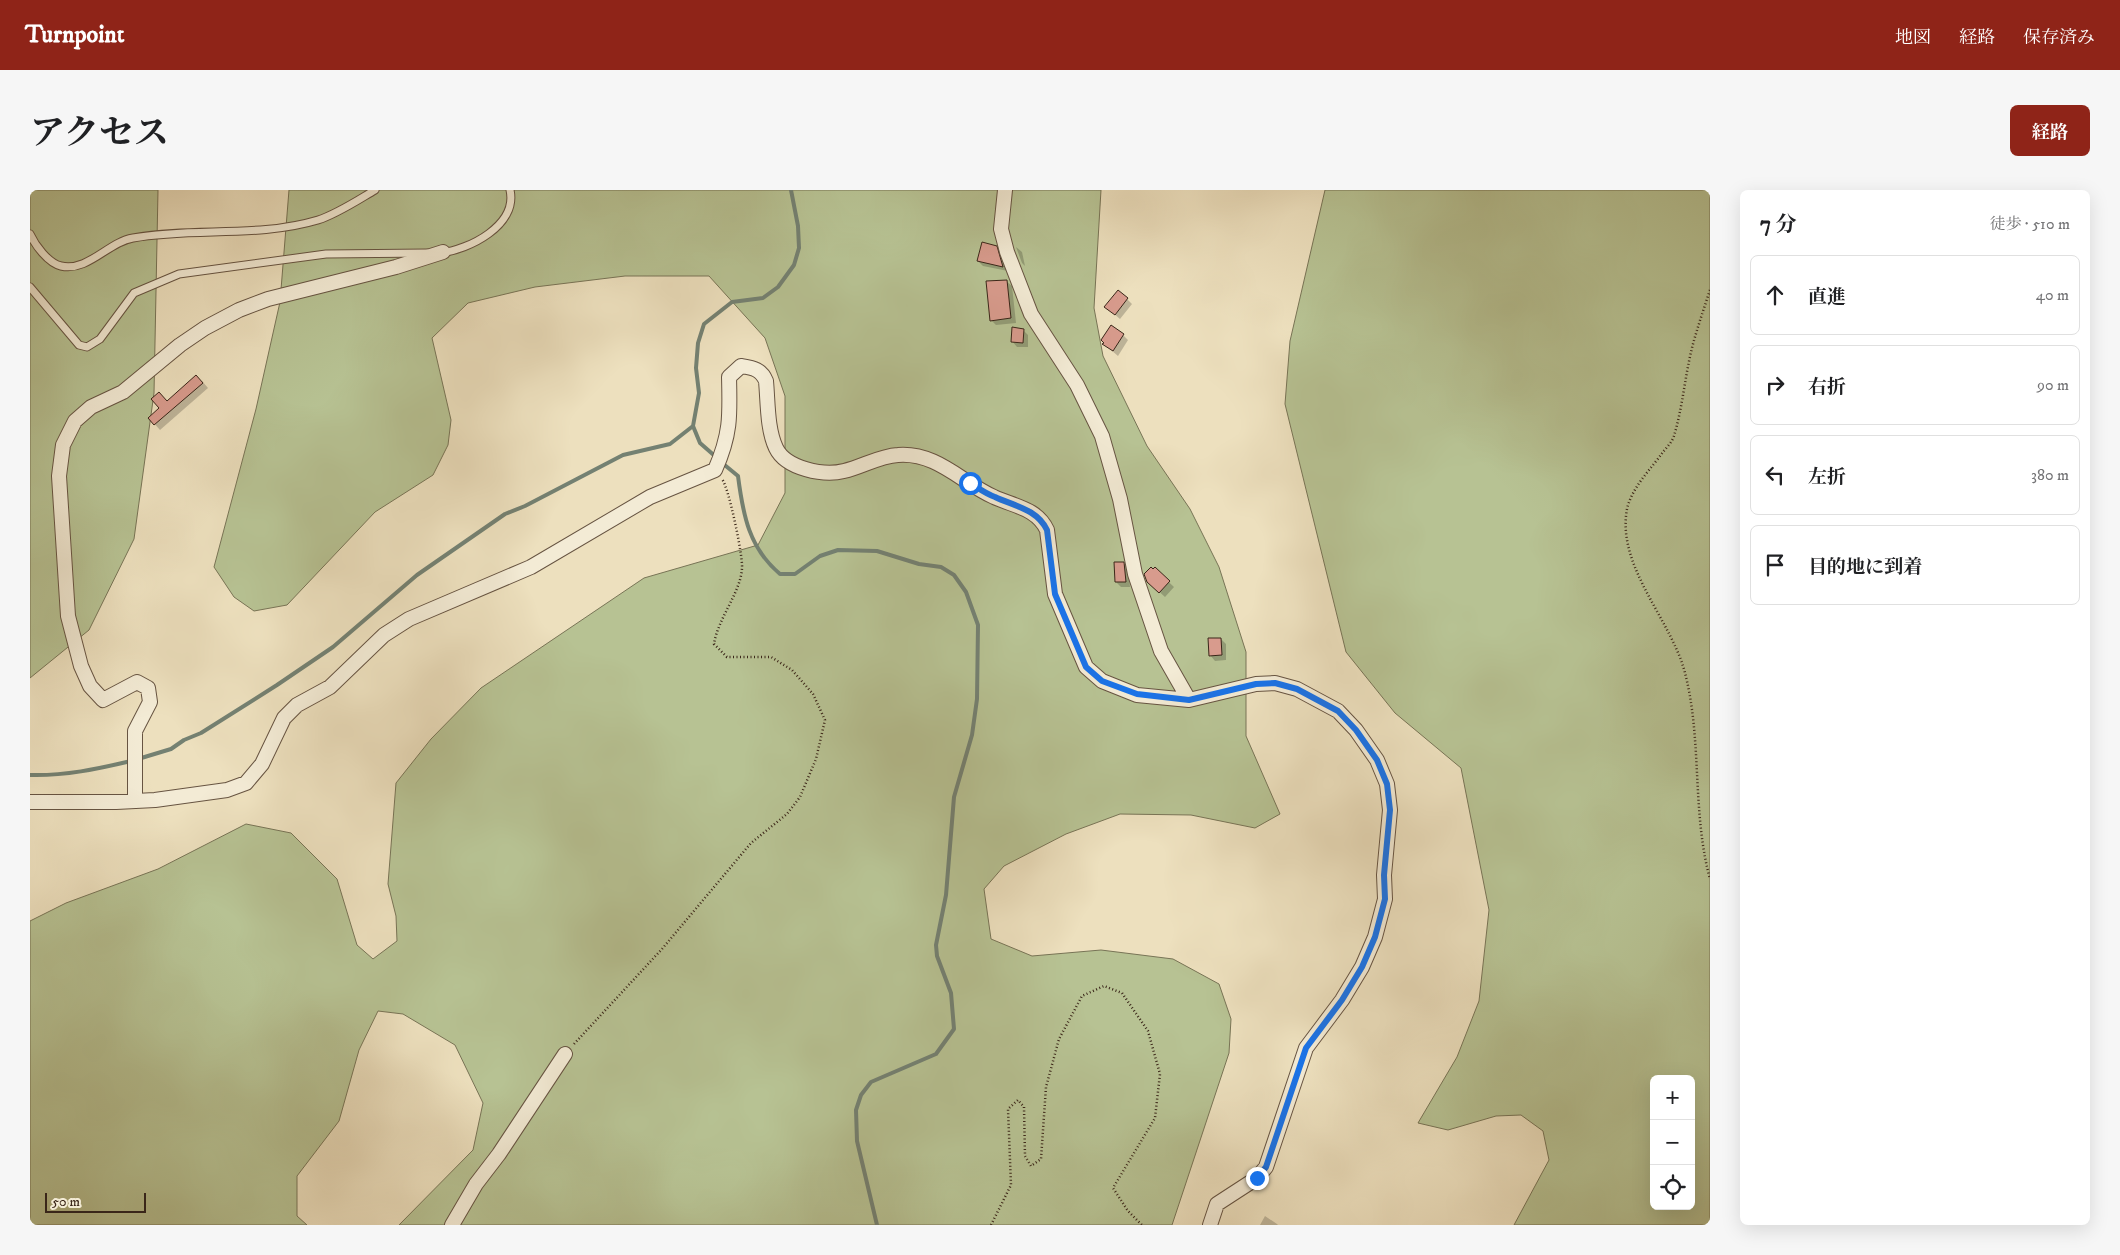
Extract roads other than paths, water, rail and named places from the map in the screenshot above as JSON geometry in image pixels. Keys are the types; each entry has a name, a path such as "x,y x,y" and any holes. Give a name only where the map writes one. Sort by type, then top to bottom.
{"street":[{"path":"1005,190 1001,229 1007,252 1030,314 1077,385 1102,436 1120,499 1135,574 1161,651 1189,700"},
{"path":"135,796 135,731 150,702 148,688 137,682 104,700 90,686 81,666 68,616 59,476 64,445 75,421 91,407 123,392 192,336 238,310 268,299 396,267 443,252"},
{"path":"30,802 227,790 246,783 262,764 284,718 298,705 330,687 384,636 409,619 531,566 650,497 715,470 726,446 730,422 729,377 741,366 753,368 763,373 766,381 773,438 777,450 800,468 818,472 844,472 864,463 898,454 923,457 949,468 994,497 1025,508 1043,522 1047,530 1055,594 1086,667 1102,681 1137,694 1189,700 1256,684 1275,683 1297,689 1338,711 1356,730 1377,760 1387,784 1390,810 1384,875 1385,899 1375,937 1365,960 1342,1000 1306,1048 1266,1167 1257,1178 1217,1204 1210,1225"},
{"path":"452,1225 476,1184 499,1154 565,1054"}],"lane":[{"path":"30,234 47,258 61,266 86,263 104,250 132,238 281,227 319,219 375,190"},
{"path":"30,287 79,345 87,347 100,339 134,293 180,274 326,254 443,252 466,248 484,237 503,220 512,200 510,190"}],"waterway":[{"path":"716,457 700,443 693,426 699,393 696,368 698,343 704,324 732,302 763,298 778,287 794,265 799,248 798,226 791,190"},
{"path":"138,759 171,749 184,740 201,733 277,685 333,647 417,575 505,514 525,506 623,455 670,444 693,426"},
{"path":"721,462 738,476 745,517 754,542 761,553 780,574 795,574 820,556 838,550 877,551 919,564 941,567 954,575 966,592 978,625 977,699 972,735 954,797 946,895 936,945 937,956 951,993 954,1029 936,1054 871,1082 861,1095 856,1110 857,1141 877,1225"},
{"path":"30,775 68,773 131,761"}]}
